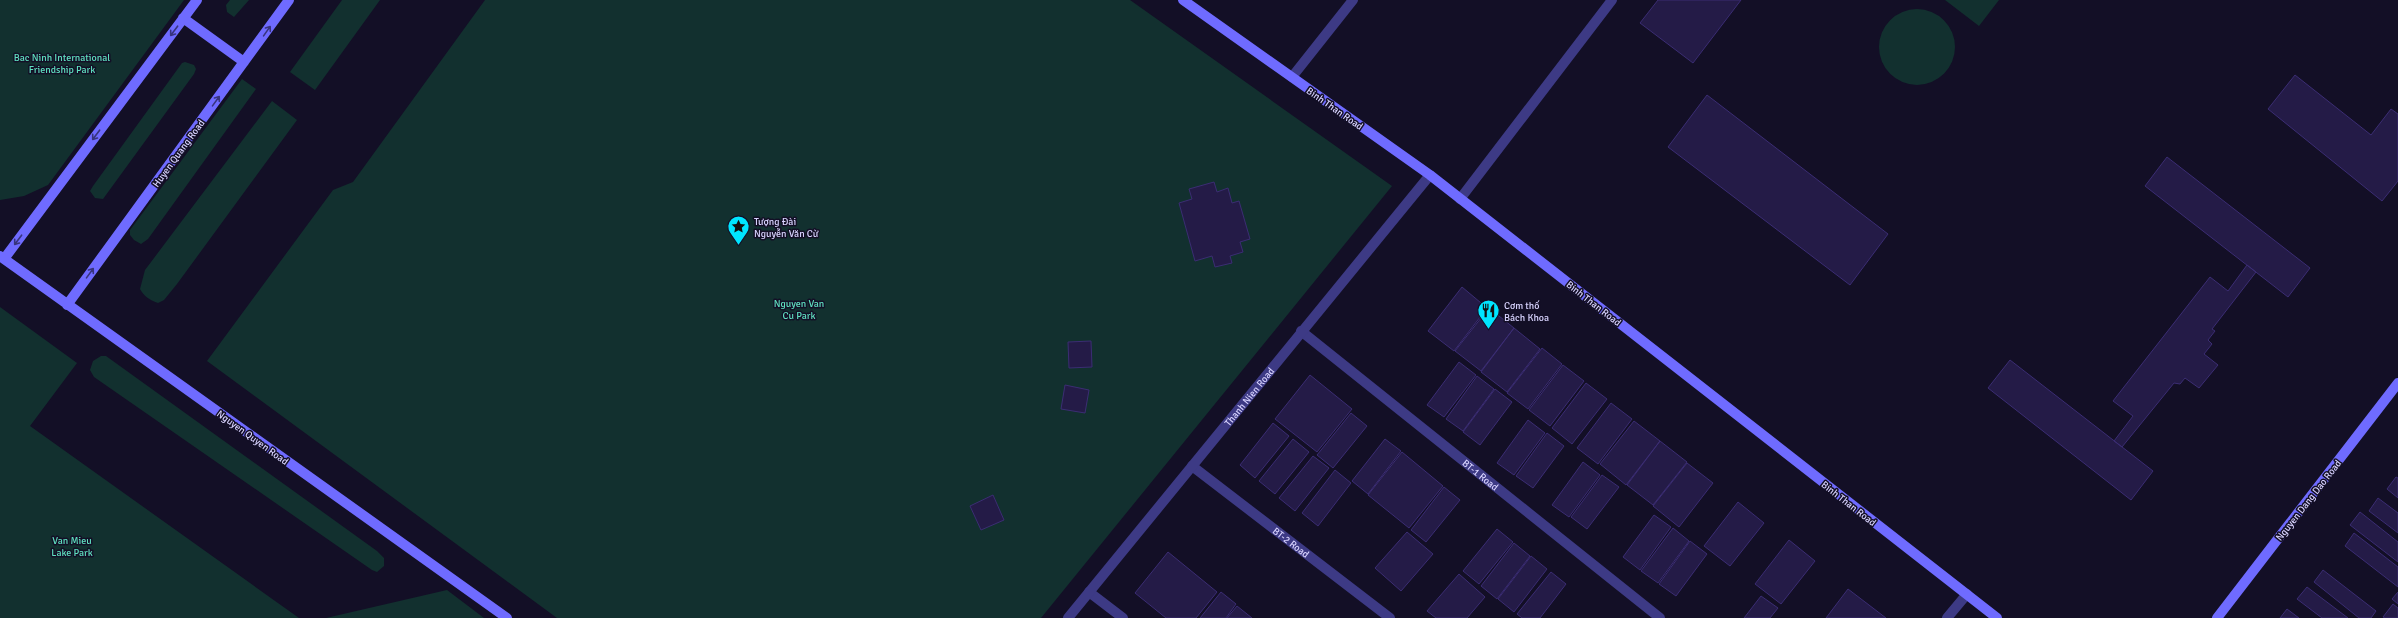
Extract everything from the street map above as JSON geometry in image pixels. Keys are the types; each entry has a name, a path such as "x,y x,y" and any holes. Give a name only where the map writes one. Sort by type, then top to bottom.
{"street":[{"path":"2,257 197,0"},
{"name":"Huyen Quang Road","path":"67,305 289,0"},
{"name":"Binh Than Road","path":"1183,0 1430,175 1996,618"},
{"path":"1292,77 1353,0"},
{"path":"1460,199 1612,0"},
{"path":"183,18 244,62"},
{"name":"Thanh Nien Road","path":"1068,618 1430,175"},
{"name":"Nguyen Quyen Road","path":"2,257 506,618"},
{"name":"BT-1 Road","path":"1301,331 1660,618"},
{"name":"Nguyen Dang Dao Road","path":"2217,618 2398,383"},
{"name":"BT-2 Road","path":"1192,466 1390,618"},
{"path":"1089,592 1123,618"},
{"path":"1947,618 1967,594"}],"green space":[{"name":"Bac Ninh International Friendship Park","path":"0,0 184,0 48,185 24,196 0,200"},
{"path":"230,0 249,0 234,17 227,12 226,5"},
{"path":"342,0 380,0 315,90 290,72"},
{"name":"Nguyen Van Cu Park","path":"485,0 1130,0 1392,186 1041,618 557,618 207,361 333,190 353,182"},
{"path":"1945,0 1999,0 1979,26"},
{"path":"1909,9 1925,9 1938,15 1949,26 1955,39 1953,62 1938,79 1925,85 1909,85 1896,79 1881,62 1879,55 1879,39 1885,26 1902,11"},
{"path":"185,62 194,65 196,69 194,74 103,199 95,198 90,191 93,186 182,63"},
{"path":"242,79 256,89 148,239 141,244 134,240 130,235 130,230"},
{"path":"272,101 297,120 164,300 158,303 149,299 140,289 145,270"},
{"name":"Van Mieu Lake Park","path":"0,307 77,363 30,426 299,618 0,618"},
{"path":"101,356 106,356 377,551 384,558 384,566 377,572 372,570 94,377 90,370 93,361"},
{"path":"447,590 484,618 326,618"}],"building":[{"path":"1658,0 1741,0 1693,63 1640,23"},
{"path":"2295,75 2371,135 2391,109 2398,114 2398,181 2382,201 2268,109"},
{"path":"1707,95 1888,234 1850,285 1668,147"},
{"path":"2167,157 2310,268 2288,297 2145,186"},
{"path":"1214,182 1217,192 1228,188 1232,203 1239,201 1250,239 1240,242 1243,252 1230,256 1232,263 1215,267 1212,256 1195,261 1179,203 1192,199 1189,189"},
{"path":"2247,265 2256,272 2212,329 2215,331 2208,340 2212,344 2204,354 2218,365 2199,388 2185,378 2180,384 2174,383 2122,447 2114,441 2133,416 2113,401 2210,277 2228,291"},
{"path":"1462,287 1487,308 1454,351 1428,331"},
{"path":"1489,308 1514,328 1481,371 1455,351"},
{"path":"1514,328 1540,349 1507,392 1481,372"},
{"path":"1091,341 1092,367 1069,368 1068,342"},
{"path":"1542,348 1562,364 1528,409 1507,393"},
{"path":"2010,360 2153,471 2131,500 1988,388"},
{"path":"1459,362 1476,375 1444,417 1427,405"},
{"path":"1563,365 1584,381 1550,426 1529,410"},
{"path":"1310,375 1352,409 1317,452 1275,419"},
{"path":"1477,376 1494,389 1463,431 1446,419"},
{"path":"1586,383 1607,399 1572,444 1552,428"},
{"path":"1065,385 1089,390 1085,413 1061,409"},
{"path":"1495,389 1512,402 1480,445 1463,432"},
{"path":"1611,403 1632,419 1598,464 1577,448"},
{"path":"1351,413 1367,426 1333,468 1317,455"},
{"path":"1528,420 1545,433 1514,475 1497,463"},
{"path":"1634,421 1660,441 1626,485 1600,464"},
{"path":"1273,423 1289,436 1255,478 1240,465"},
{"path":"1547,433 1564,446 1533,488 1516,476"},
{"path":"1293,439 1309,452 1275,494 1259,481"},
{"path":"1385,439 1401,451 1368,494 1352,481"},
{"path":"1660,441 1687,462 1653,505 1627,485"},
{"path":"1402,452 1443,486 1409,528 1368,495"},
{"path":"1313,456 1329,468 1295,511 1279,498"},
{"path":"1583,462 1600,475 1569,517 1552,505"},
{"path":"1687,463 1713,483 1679,527 1653,506"},
{"path":"1335,470 1351,483 1318,526 1302,513"},
{"path":"1602,475 1619,487 1587,529 1571,517"},
{"path":"2396,477 2398,478 2398,498 2387,489"},
{"path":"1444,487 1460,500 1426,542 1411,530"},
{"path":"993,495 1004,520 981,530 970,506"},
{"path":"2378,498 2398,513 2398,533 2369,511"},
{"path":"1738,502 1764,523 1730,566 1704,546"},
{"path":"2360,512 2398,542 2398,562 2350,525"},
{"path":"1654,515 1671,527 1640,570 1623,557"},
{"path":"1673,528 1689,541 1658,583 1641,571"},
{"path":"1497,529 1513,542 1479,584 1463,571"},
{"path":"1407,532 1433,554 1401,591 1375,568"},
{"path":"2354,533 2398,567 2398,587 2345,546"},
{"path":"1789,540 1815,561 1781,604 1755,584"},
{"path":"1690,541 1707,554 1676,596 1659,584"},
{"path":"1514,543 1530,556 1497,599 1481,586"},
{"path":"1168,552 1217,592 1196,618 1166,618 1135,593"},
{"path":"1531,556 1547,569 1514,612 1498,599"},
{"path":"2323,570 2376,611 2371,618 2359,618 2314,582"},
{"path":"1551,572 1566,584 1540,618 1522,618 1517,614"},
{"path":"1459,574 1485,597 1467,618 1436,618 1427,611"},
{"path":"2307,587 2348,618 2322,618 2297,599"},
{"path":"1848,589 1886,618 1826,618"},
{"path":"1221,592 1236,604 1226,618 1200,618"},
{"path":"2398,592 2398,604 2392,599"},
{"path":"1761,596 1778,608 1770,618 1744,618"},
{"path":"2393,604 2398,608 2398,618 2383,617"},
{"path":"1237,606 1252,618 1227,618"},
{"path":"2287,609 2299,618 2280,618"}],"place":[{"name":"Tượng Đài Nguyễn Văn Cừ","path":"739,246"},
{"name":"Cơm thố Bách Khoa","path":"1488,330"}]}
